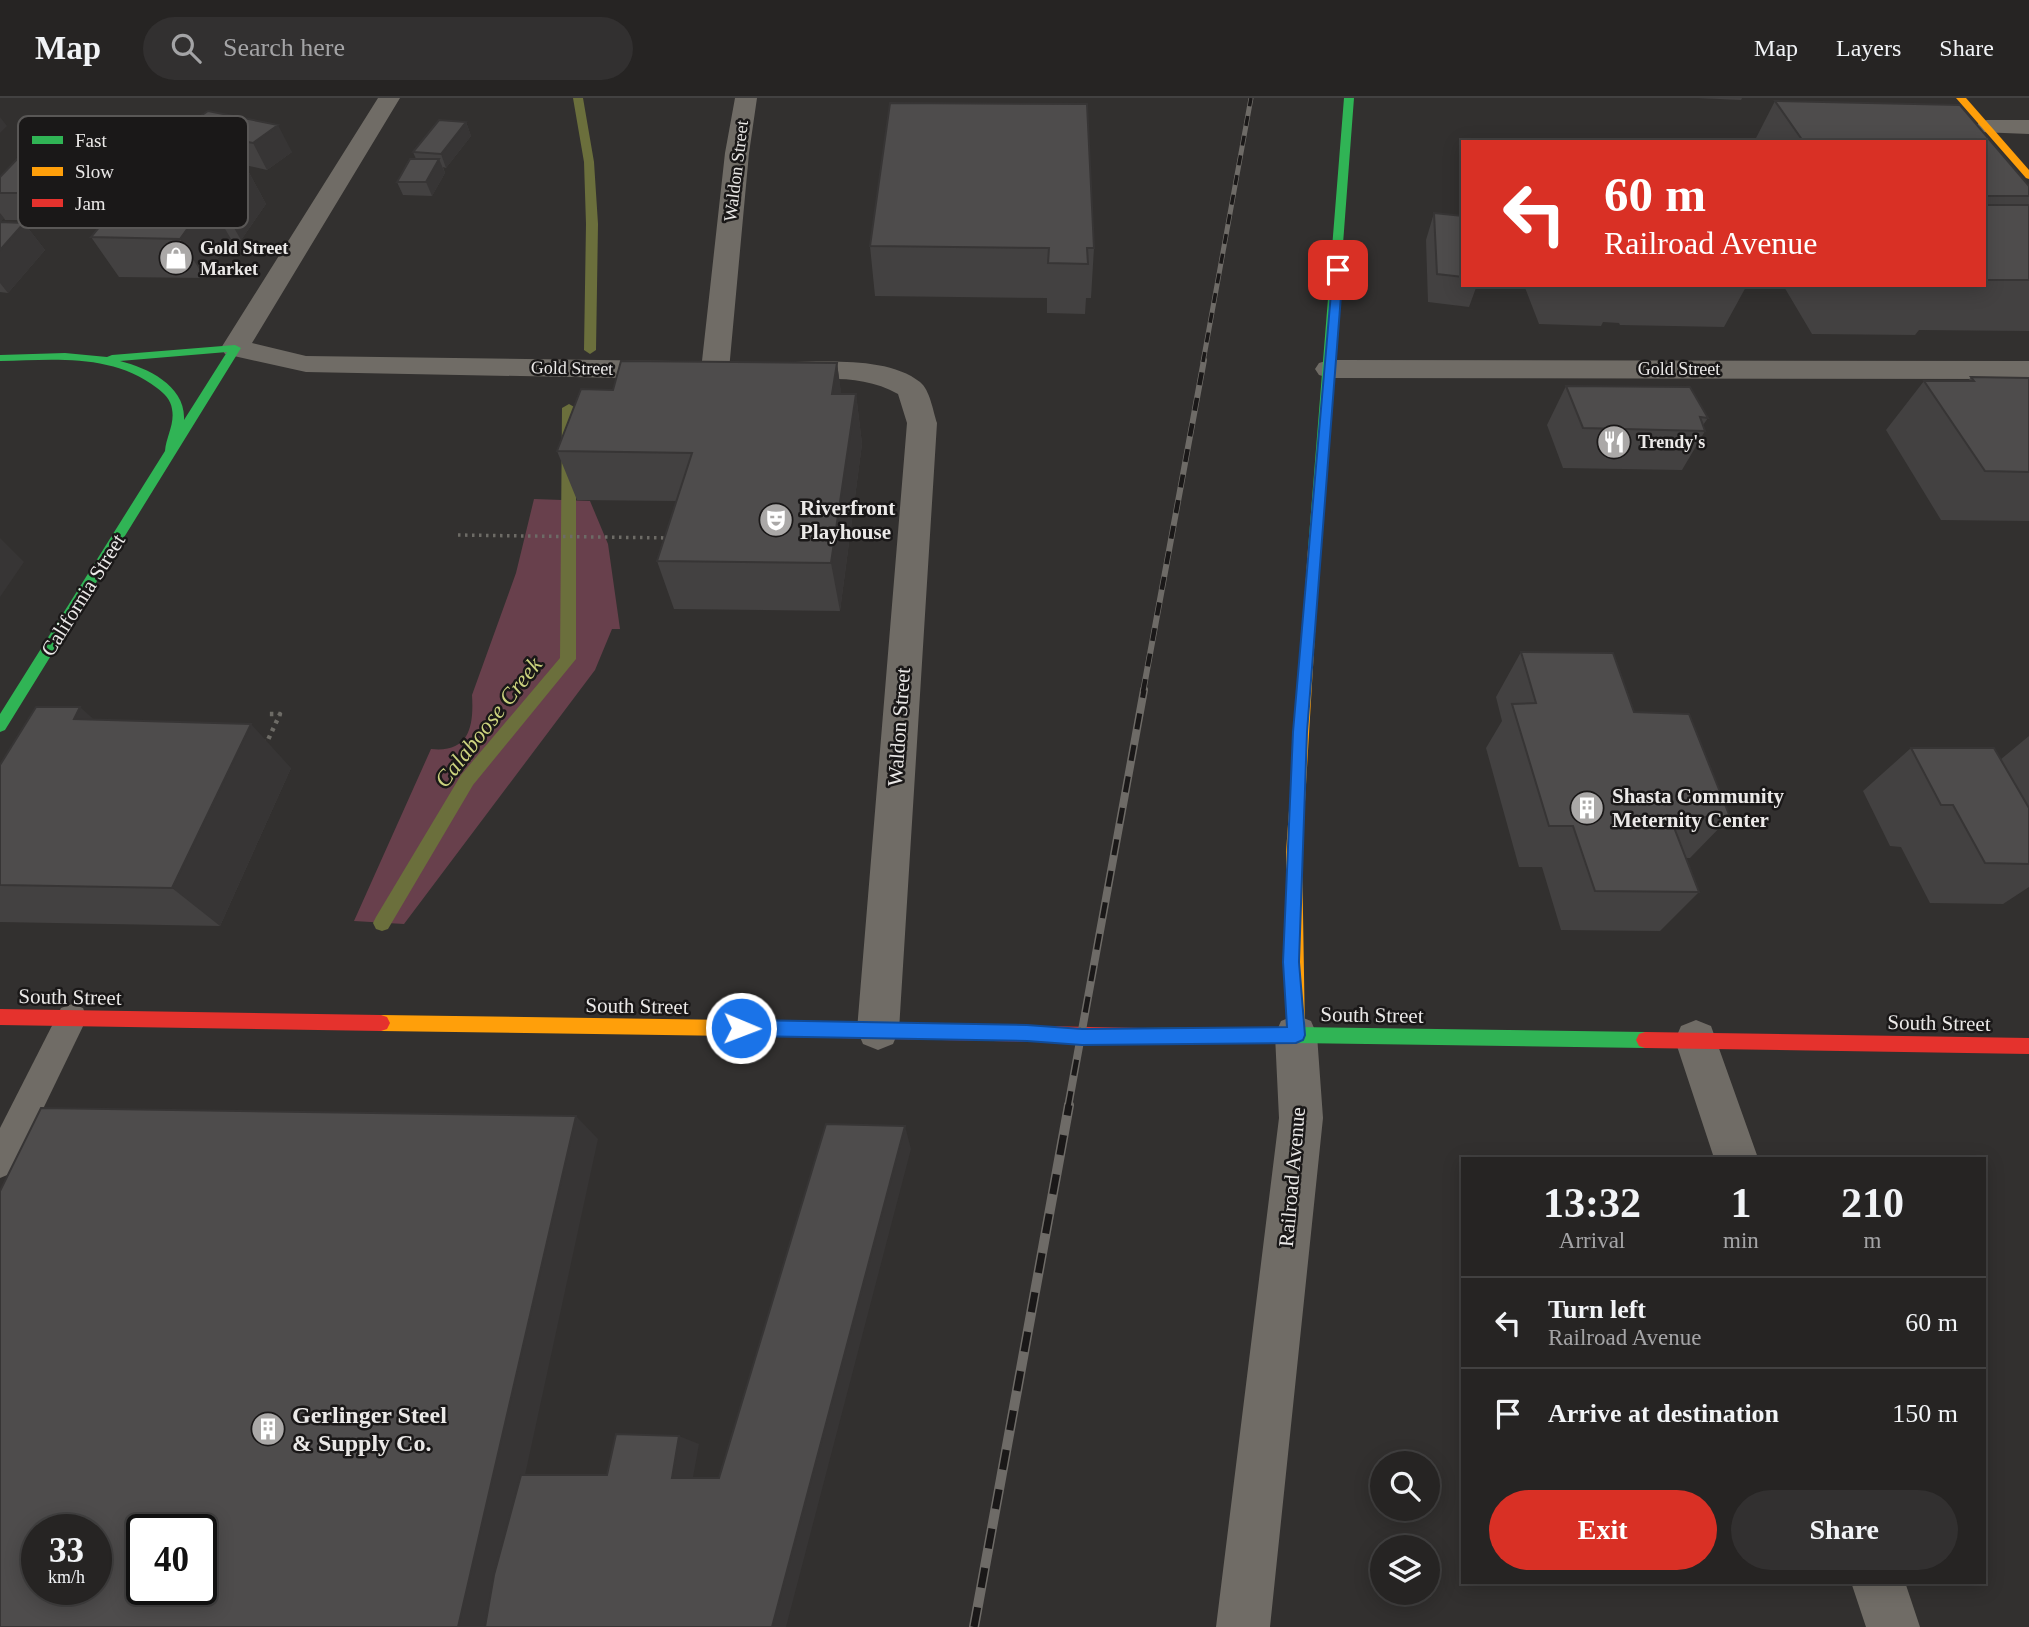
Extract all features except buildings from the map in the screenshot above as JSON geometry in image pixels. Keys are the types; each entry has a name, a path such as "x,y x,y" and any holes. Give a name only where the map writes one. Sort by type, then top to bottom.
{"street":[{"name":"California Street","path":"0,726 166,464 389,98"},
{"name":"Waldon Street","path":"736,370 746,98"},
{"name":"Railroad Avenue","path":"1243,1627 1301,1118 1291,962 1300,732 1345,195 1349,98"},
{"path":"1961,98 2029,176"},
{"path":"1986,127 2029,127"},
{"path":"0,358 89,360 235,348"},
{"name":"Gold Street","path":"235,348 306,363 864,370 887,375 911,389 922,423"},
{"name":"California Street","path":"89,360 134,368 163,384 178,404 177,429 166,464"},
{"name":"Gold Street","path":"1329,369 2029,370"},
{"name":"Waldon Street","path":"878,1030 922,423"},
{"name":"South Street","path":"0,1017 878,1030 1027,1033 1082,1037 1296,1035 2029,1046"},
{"path":"1696,1040 1736,1157"},
{"path":"1879,1584 1893,1627"}],"lane":[{"path":"0,1162 72,1018"}],"path":[{"path":"458,536 682,538"},
{"path":"254,742 267,742 280,715 266,713"}],"shaded area":[{"path":"534,499 590,501 608,544 620,629 612,629 595,670 404,924 354,921 431,749 454,747 466,736 470,727 472,695 516,573"}],"waterway":[{"name":"Calaboose Creek","path":"578,98 589,162 592,224 590,350"},
{"name":"Calaboose Creek","path":"382,923 467,780 568,659 569,408"}],"railway":[{"path":"1203,362 1251,98"},
{"path":"1143,692 1204,360"},
{"path":"1068,1107 1144,690"},
{"path":"974,1627 1069,1105"}],"traffic: fast":[{"path":"1314,549 1349,98"},
{"path":"112,358 235,348"},
{"path":"0,726 235,348"},
{"path":"0,358 88,358 130,367 149,376 168,391 178,407 176,434 170,449"},
{"path":"1141,1036 1296,1035 1645,1040"}],"traffic: slow":[{"path":"1961,98 2029,176"},
{"path":"1296,1035 1294,852 1314,549"},
{"path":"381,1023 732,1028"}],"traffic: jam":[{"path":"0,1017 381,1023"},
{"path":"732,1028 1141,1036"},
{"path":"1645,1040 2029,1046"}],"place":[{"name":"Gold Street Market","path":"176,258"},
{"name":"Trendy's","path":"1614,442"},
{"name":"Riverfront Playhouse","path":"776,520"},
{"name":"Shasta Community Meternity Center","path":"1587,808"},
{"name":"Gerlinger Steel & Supply Co.","path":"268,1429"}],"route":[{"path":"741,1028 1027,1033 1082,1037 1296,1035 1291,962 1300,732 1338,270"}]}
